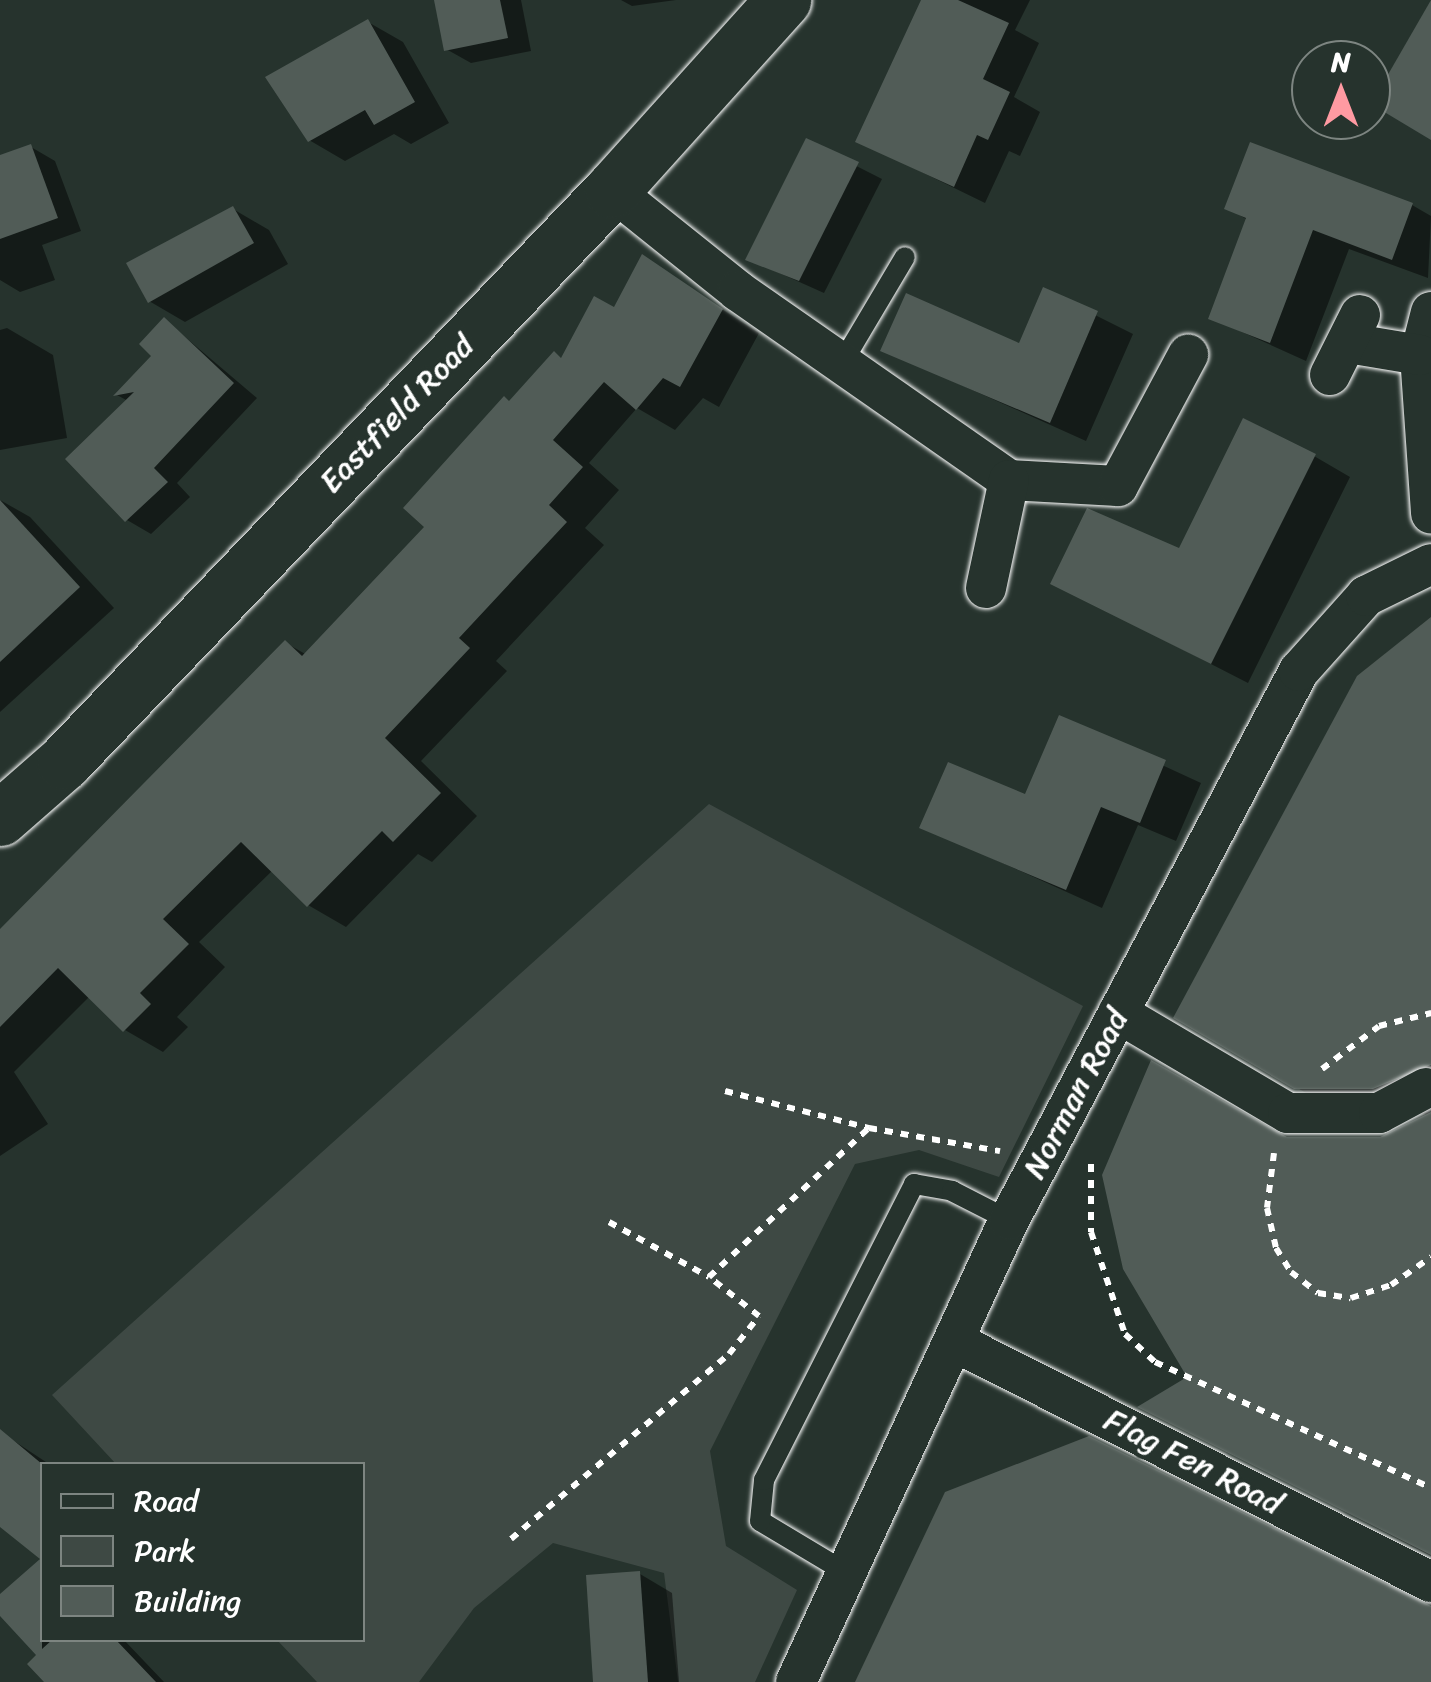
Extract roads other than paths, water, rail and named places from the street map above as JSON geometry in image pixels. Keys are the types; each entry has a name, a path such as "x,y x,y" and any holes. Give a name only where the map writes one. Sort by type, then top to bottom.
{"street":[{"name":"Eastfield Road","path":"0,818 64,762 612,190 783,0"},
{"path":"612,190 842,363 1009,480 1118,486 1188,355"},
{"path":"1431,312 1420,355 1431,514"},
{"path":"1346,344 1420,355"},
{"path":"986,588 1009,480"},
{"name":"Norman Road","path":"796,1682 1009,1220 1299,672 1366,596 1431,564"},
{"path":"1118,1013 1288,1113 1378,1113 1426,1088"},
{"name":"Flag Fen Road","path":"956,1342 1431,1582"}],"lane":[{"path":"842,363 905,256"},
{"path":"847,1573 760,1521 764,1480 914,1184 952,1191 1009,1220"}]}
